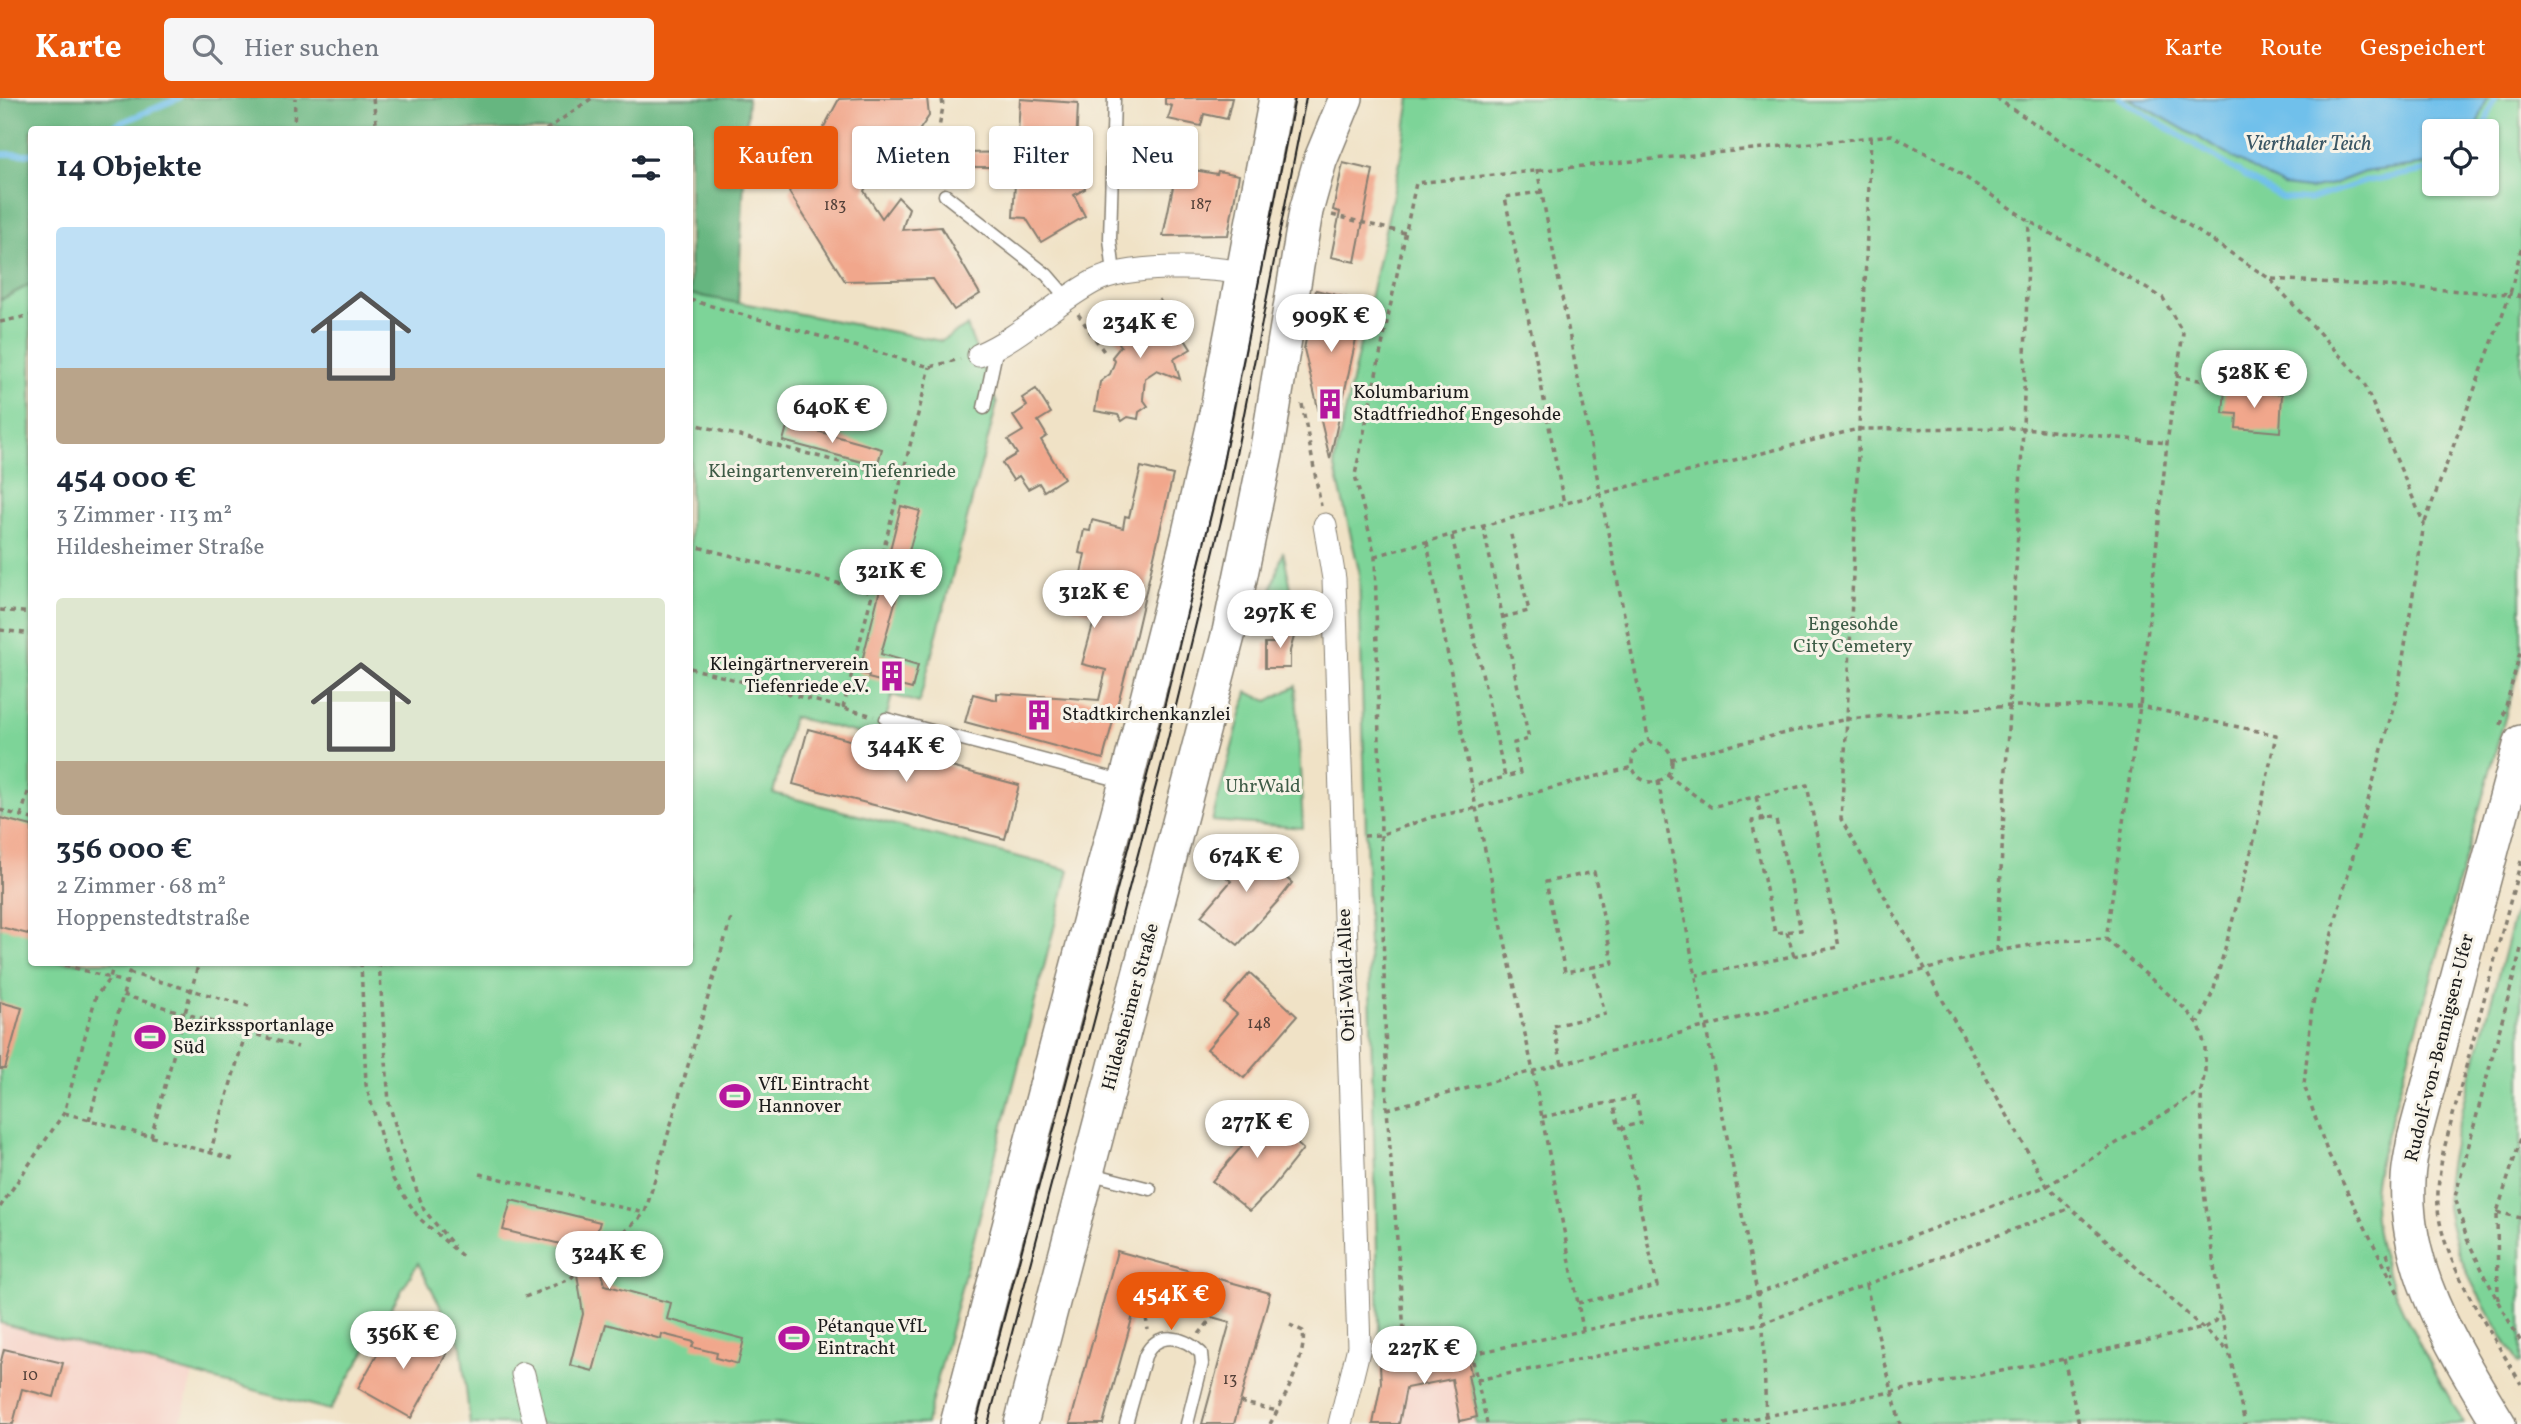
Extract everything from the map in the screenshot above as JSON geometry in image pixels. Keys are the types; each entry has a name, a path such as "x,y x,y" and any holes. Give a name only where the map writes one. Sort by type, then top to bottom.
{"main road":[{"path":"957,1424 1191,524 1216,414 1276,98"},
{"name":"Hildesheimer Straße","path":"1021,1424 1229,632 1266,454 1306,211 1320,161 1346,98"},
{"name":"Rudolf-von-Bennigsen-Ufer","path":"2499,1424 2451,1340 2422,1276 2409,1210 2408,1180 2414,1139 2521,742"}],"street":[{"path":"988,351 1093,282 1114,274 1196,268 1243,273"},
{"name":"Orli-Wald-Allee","path":"1325,525 1334,579 1359,1347 1340,1424"},
{"path":"523,1374 535,1424"}],"lane":[{"path":"1114,98 1110,239 1114,274"},
{"path":"945,195 1047,275 1067,299"},
{"path":"984,408 988,351"},
{"path":"886,719 1126,782"},
{"path":"1087,1173 1150,1189"},
{"path":"1126,1424 1150,1346 1162,1339 1180,1340 1191,1344 1202,1353 1202,1364 1187,1424"}],"path":[{"path":"294,126 295,98"},
{"path":"373,98 376,126"},
{"path":"552,126 592,98"},
{"path":"939,126 942,98"},
{"path":"1996,98 2270,279 2363,381 2424,524"},
{"path":"1487,1424 1470,1348 1406,1357 1387,1109 1375,556 1355,475 1416,183 1892,135 1946,164 2029,220 2163,298 2183,333 2167,443 2140,706 2106,939"},
{"path":"1871,137 1841,819 2047,1186 2228,1352"},
{"path":"1537,169 1649,742"},
{"path":"1541,192 1505,197 1564,504"},
{"path":"1323,213 1405,233"},
{"path":"1997,951 2023,428 2029,220"},
{"path":"2400,1297 2328,1152 2304,1085 2312,1007 2398,690 2424,524 2510,294 2521,249"},
{"path":"2270,279 2510,294 2521,297"},
{"path":"1067,299 1105,353"},
{"path":"693,301 930,366 988,351"},
{"path":"0,322 28,316"},
{"path":"842,708 930,366"},
{"path":"2176,376 2204,381"},
{"path":"1302,402 1325,525"},
{"path":"693,424 901,478"},
{"path":"1375,556 1599,494 1858,429 2023,428 2167,443"},
{"path":"1472,786 1520,773 1514,743 1529,739 1483,526"},
{"path":"1503,617 1529,611 1510,531"},
{"path":"1452,535 1505,777"},
{"path":"1427,542 1476,808 1533,1071 1583,1329"},
{"path":"693,546 872,592"},
{"path":"0,610 28,613"},
{"path":"0,631 28,634"},
{"path":"693,669 886,719"},
{"path":"1671,759 1847,719 2009,706 2140,706 2276,735 2253,845 2214,989 2199,1024"},
{"path":"1649,742 1666,748 1671,759 1667,775 1658,781 1642,780 1632,767 1633,754 1637,748 1649,742"},
{"path":"1342,838 1380,835 1432,817 1632,767"},
{"path":"1667,775 1711,807 1807,785 1839,947 1697,975"},
{"path":"1658,781 1763,1323 1766,1424"},
{"path":"21,816 28,792"},
{"path":"1756,797 1762,820"},
{"path":"0,810 28,818"},
{"path":"1776,820 1801,930 1787,932 1774,933 1752,821 1776,820"},
{"path":"2521,861 2444,1149 2439,1178 2438,1210 2447,1247 2464,1283 2521,1384"},
{"path":"1594,872 1613,963 1593,967 1565,972 1546,882 1594,872"},
{"path":"601,1252 645,1213 731,918"},
{"path":"1787,932 1794,956"},
{"path":"1387,1109 1997,951 2054,941 2106,939 2199,1024 2205,1047 2201,1091 2204,1192 2220,1310 2245,1424"},
{"path":"2521,949 2455,1197 2466,1239 2521,1342"},
{"path":"68,966 127,982"},
{"path":"0,1207 64,1113 96,996 110,978 113,966"},
{"path":"89,1120 131,966"},
{"path":"151,1137 198,966"},
{"path":"361,966 366,1085 393,1179 419,1218 461,1256 424,1210 405,1159 389,1103 379,966"},
{"path":"1562,1064 1553,1026 1605,1014 1593,967"},
{"path":"129,973 249,1006"},
{"path":"123,995 298,1047"},
{"path":"210,1153 246,1032"},
{"path":"1472,1354 1757,1294 2047,1186 2201,1091"},
{"path":"1542,1117 1636,1097 1641,1123 1619,1128 1613,1102"},
{"path":"64,1113 237,1160"},
{"path":"1578,1303 1657,1286 1623,1127"},
{"path":"2498,1302 2497,1212 2521,1138"},
{"path":"480,1174 645,1213"},
{"path":"1477,1380 1763,1323 2071,1208"},
{"path":"2497,1212 2521,1218"},
{"path":"525,1297 570,1279 576,1273"},
{"path":"1866,1285 1900,1424"},
{"path":"1143,1298 1150,1346"},
{"path":"1724,1424 2064,1359 2204,1328 2215,1321 2220,1310"},
{"path":"1191,1344 1213,1317"},
{"path":"1270,1424 1305,1343 1303,1331 1290,1325"},
{"path":"2064,1359 2079,1424"},
{"path":"1240,1402 1277,1411"}],"shaded area":[{"path":"0,1323 193,1373 180,1424 0,1424"},
{"path":"1467,1353 1476,1424 1373,1424 1381,1383 1380,1366 1406,1365"}],"green space":[{"path":"0,98 748,98 747,126 714,126 714,189 744,189 738,303 693,295 693,126 28,126 28,286 0,300"},
{"name":"Engesohde City Cemetery","path":"1410,98 2521,98 2521,662 2385,1140 2374,1191 2376,1227 2393,1286 2419,1344 2464,1424 1476,1424 1466,1353 1406,1365 1380,1366 1359,571 1334,463 1400,162"},
{"name":"Kleingartenverein Tiefenriede","path":"28,286 28,966 693,966 693,294 941,341 967,326 997,404 919,703 892,695 881,739 793,717 773,793 1069,870 926,1424 470,1424 461,1345 418,1263 330,1410 0,1323 0,300"},
{"path":"1283,551 1296,611 1266,609"},
{"name":"UhrWald","path":"1296,686 1303,828 1212,821 1247,692 1268,701"},
{"path":"2521,889 2519,1364 2466,1269 2451,1229 2446,1192 2452,1148"}],"water":[{"name":"Vierthaler Teich","path":"2129,98 2487,98 2479,119 2422,119 2422,165 2364,172 2333,184 2309,189 2283,186"}],"building":[{"path":"927,98 929,116 922,126 852,126 852,189 865,189 882,218 898,197 909,208 902,230 941,227 980,294 954,310 933,279 845,281 789,192 791,189 838,189 838,126 824,126 839,99"},
{"path":"1165,98 1232,98 1227,119 1204,114 1201,126 1168,119 1172,106 1165,104"},
{"path":"1020,99 1078,103 1077,126 1018,126"},
{"path":"975,153 989,153 989,167 975,167"},
{"path":"1343,163 1373,170 1355,262 1331,257 1340,212 1333,210"},
{"path":"1198,171 1239,175 1228,235 1163,236 1173,189 1198,189"},
{"path":"1015,189 1085,189 1074,195 1085,216 1041,242 1026,218 1013,217"},
{"name":"Kolumbarium Stadtfriedhof Engesohde","path":"1316,290 1364,302 1330,459 1304,349"},
{"path":"1160,300 1191,349 1174,359 1180,379 1157,370 1145,378 1143,399 1148,406 1139,412 1138,419 1128,417 1122,421 1118,415 1095,411 1100,382 1110,374 1115,361 1112,357 1121,346 1111,331"},
{"path":"1036,389 1051,413 1038,421 1047,436 1041,440 1064,478 1044,491 1039,483 1028,489 1019,476 1013,480 1002,463 1017,454 1008,440 1023,431 1013,416 1027,406 1022,398"},
{"path":"2225,389 2282,394 2280,432 2236,428 2237,414 2223,413"},
{"path":"788,423 882,449 877,466 783,441"},
{"path":"1141,467 1173,475 1136,634 1103,759 965,722 973,694 997,700 997,693 1099,700 1106,670 1082,664 1096,614 1074,608 1085,554 1079,553 1084,530 1090,531 1092,520 1123,528 1125,516 1129,517"},
{"path":"901,506 920,511 881,654 918,665 912,689 868,678 869,675 859,673"},
{"path":"1279,627 1295,633 1290,651 1290,668 1265,668 1265,643 1275,643"},
{"path":"808,729 1019,785 1005,839 793,784"},
{"path":"0,818 28,825 28,934 0,927"},
{"path":"1244,841 1292,883 1238,945 1201,916 1231,881 1219,871"},
{"path":"1250,973 1297,1016 1244,1078 1207,1049 1237,1014 1224,1003"},
{"path":"0,1002 22,1008 5,1069 0,1069"},
{"path":"1255,1106 1303,1149 1250,1211 1212,1181 1242,1146 1230,1136"},
{"path":"511,1200 600,1222 594,1242 605,1285 671,1303 667,1319 744,1339 738,1364 716,1358 717,1353 692,1347 694,1342 662,1334 661,1339 606,1324 593,1371 570,1365 583,1314 573,1247 503,1230"},
{"path":"1117,1251 1270,1293 1234,1424 1202,1424 1230,1322 1138,1297 1103,1424 1070,1424"},
{"path":"395,1323 447,1353 411,1418 358,1388"},
{"path":"4,1349 63,1363 54,1397 22,1389 13,1424 0,1424 0,1365"},
{"path":"1467,1353 1471,1374 1468,1375 1477,1417 1460,1421 1452,1379 1406,1388 1399,1424 1373,1424 1381,1383 1380,1366 1406,1365"}],"waterway":[{"path":"113,126 179,98"},
{"path":"2119,98 2281,198 2309,200 2367,181 2422,171"},
{"path":"2487,119 2494,98"},
{"path":"0,154 28,154"}],"tram line":[{"path":"976,1424 1152,757 1220,478 1295,98"},
{"path":"988,1424 1163,759 1231,480 1306,98"}],"place":[{"name":"Kolumbarium Stadtfriedhof Engesohde","path":"1330,404"},
{"name":"Kleingärtnerverein Tiefenriede e.V.","path":"892,676"},
{"name":"Stadtkirchenkanzlei","path":"1039,715"},
{"name":"Bezirkssportanlage Süd","path":"150,1037"},
{"name":"VfL Eintracht Hannover","path":"735,1096"},
{"name":"Pétanque VfL Eintracht","path":"794,1338"}]}
